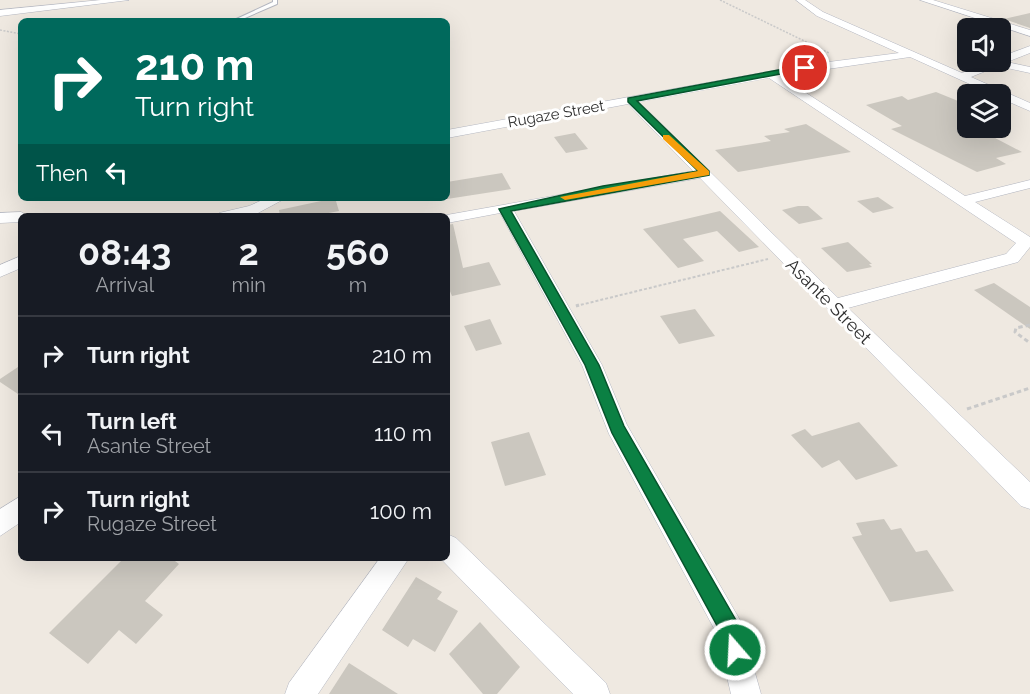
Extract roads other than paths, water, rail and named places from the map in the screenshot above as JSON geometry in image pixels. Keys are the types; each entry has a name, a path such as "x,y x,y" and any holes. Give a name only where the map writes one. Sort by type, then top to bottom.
{"street":[{"path":"0,13 125,0"},
{"path":"800,0 820,14 1030,107"},
{"path":"926,0 1030,33"},
{"path":"1011,57 1030,49"},
{"name":"Rugaze Street","path":"450,133 847,62 914,54"},
{"path":"1011,66 1030,70"},
{"path":"964,76 974,72"},
{"path":"772,75 965,200 1028,244 1012,258 835,305"},
{"name":"Asante Street","path":"631,100 671,142 706,173 783,255 1030,498"},
{"path":"450,218 603,189 706,173"},
{"path":"965,200 1030,184"},
{"path":"238,201 258,213 275,201"},
{"path":"505,209 592,365 617,428 730,630 746,694"},
{"path":"0,218 18,217"},
{"path":"0,272 18,263"},
{"path":"0,524 18,509"},
{"path":"450,550 596,694"},
{"path":"300,694 394,561"}],"lane":[{"path":"241,18 275,3 275,0"}]}
